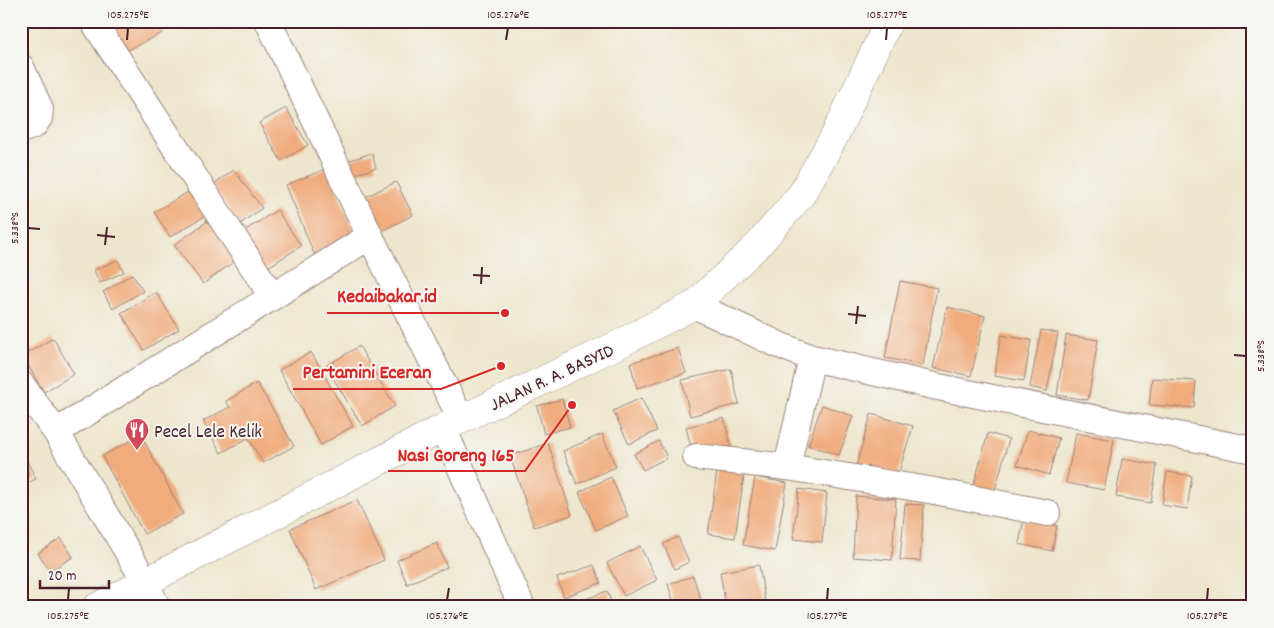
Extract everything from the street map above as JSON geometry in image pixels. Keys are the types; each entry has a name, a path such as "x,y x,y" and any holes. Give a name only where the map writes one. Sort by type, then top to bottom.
{"main road":[{"name":"JALAN R. A. BASYID","path":"97,607 452,423 615,346 694,305 758,245 800,195 834,137 889,21"}],"street":[{"path":"93,21 272,296"},
{"path":"268,21 370,236 452,423 522,607"},
{"path":"21,67 40,109 39,118 34,125 21,130"},
{"path":"56,432 370,236"},
{"path":"694,305 779,345 812,358 947,389 1253,450"},
{"path":"787,467 812,358"},
{"path":"21,384 56,432 158,607"},
{"path":"696,457 787,467 929,490 1047,513"}],"building":[{"path":"109,21 156,21 162,33 124,52"},
{"path":"286,108 308,145 281,161 259,123"},
{"path":"372,153 376,168 352,175 347,161"},
{"path":"328,168 356,237 314,254 286,185"},
{"path":"234,170 262,208 240,224 212,185"},
{"path":"396,182 413,215 374,235 357,201"},
{"path":"195,188 210,213 170,237 154,212"},
{"path":"277,210 301,246 262,271 238,235"},
{"path":"213,217 242,256 203,284 174,245"},
{"path":"118,260 124,272 100,283 94,270"},
{"path":"132,274 143,291 113,309 103,292"},
{"path":"900,281 937,288 923,365 885,358"},
{"path":"156,292 179,329 144,350 121,313"},
{"path":"947,307 985,316 971,376 933,368"},
{"path":"1041,330 1058,333 1047,391 1030,387"},
{"path":"1001,335 1031,340 1024,381 994,376"},
{"path":"1066,335 1098,340 1088,400 1057,395"},
{"path":"53,338 74,374 44,392 22,356"},
{"path":"359,346 395,406 362,426 326,366"},
{"path":"678,348 686,373 637,388 630,363"},
{"path":"311,352 353,426 321,445 279,370"},
{"path":"731,369 739,404 690,416 682,380"},
{"path":"1152,378 1196,381 1194,408 1149,405"},
{"path":"257,383 294,446 263,463 248,438 221,453 203,421 230,407 226,401"},
{"path":"641,398 657,431 629,444 613,411"},
{"path":"562,399 570,427 544,434 537,406"},
{"path":"822,405 853,416 839,455 808,445"},
{"path":"871,414 913,426 897,478 856,466"},
{"path":"724,418 731,446 693,455 686,427"},
{"path":"1028,430 1059,438 1049,475 1017,465"},
{"path":"988,433 1009,439 994,494 973,488"},
{"path":"1076,433 1114,440 1104,490 1066,483"},
{"path":"602,434 616,467 577,484 563,451"},
{"path":"141,435 183,514 144,534 102,456"},
{"path":"659,441 667,458 643,470 634,454"},
{"path":"548,443 572,515 534,527 510,456"},
{"path":"21,449 36,479 21,486"},
{"path":"1122,459 1157,465 1151,503 1116,497"},
{"path":"718,464 745,468 735,538 708,534"},
{"path":"1167,472 1192,476 1187,509 1162,505"},
{"path":"611,477 628,516 596,530 579,492"},
{"path":"755,477 787,483 775,551 743,545"},
{"path":"799,489 827,493 822,542 793,539"},
{"path":"856,496 896,499 892,560 853,557"},
{"path":"357,500 384,560 316,590 290,529"},
{"path":"905,504 924,505 920,561 900,560"},
{"path":"1024,519 1057,526 1052,551 1019,544"},
{"path":"678,537 689,562 675,569 663,544"},
{"path":"61,538 73,557 50,571 38,553"},
{"path":"437,543 447,567 407,584 397,560"},
{"path":"640,546 657,580 624,596 607,563"},
{"path":"594,565 601,583 564,597 557,578"},
{"path":"759,565 766,607 726,607 720,572"},
{"path":"693,576 703,606 675,607 668,584"},
{"path":"607,591 613,607 571,607 570,605"}],"place":[{"name":"Kedaibakar.id","path":"505,313"},
{"name":"Pertamini Eceran","path":"501,366"},
{"name":"Nasi Goreng 165","path":"572,405"},
{"name":"Pecel Lele Kelik","path":"137,451"}]}
